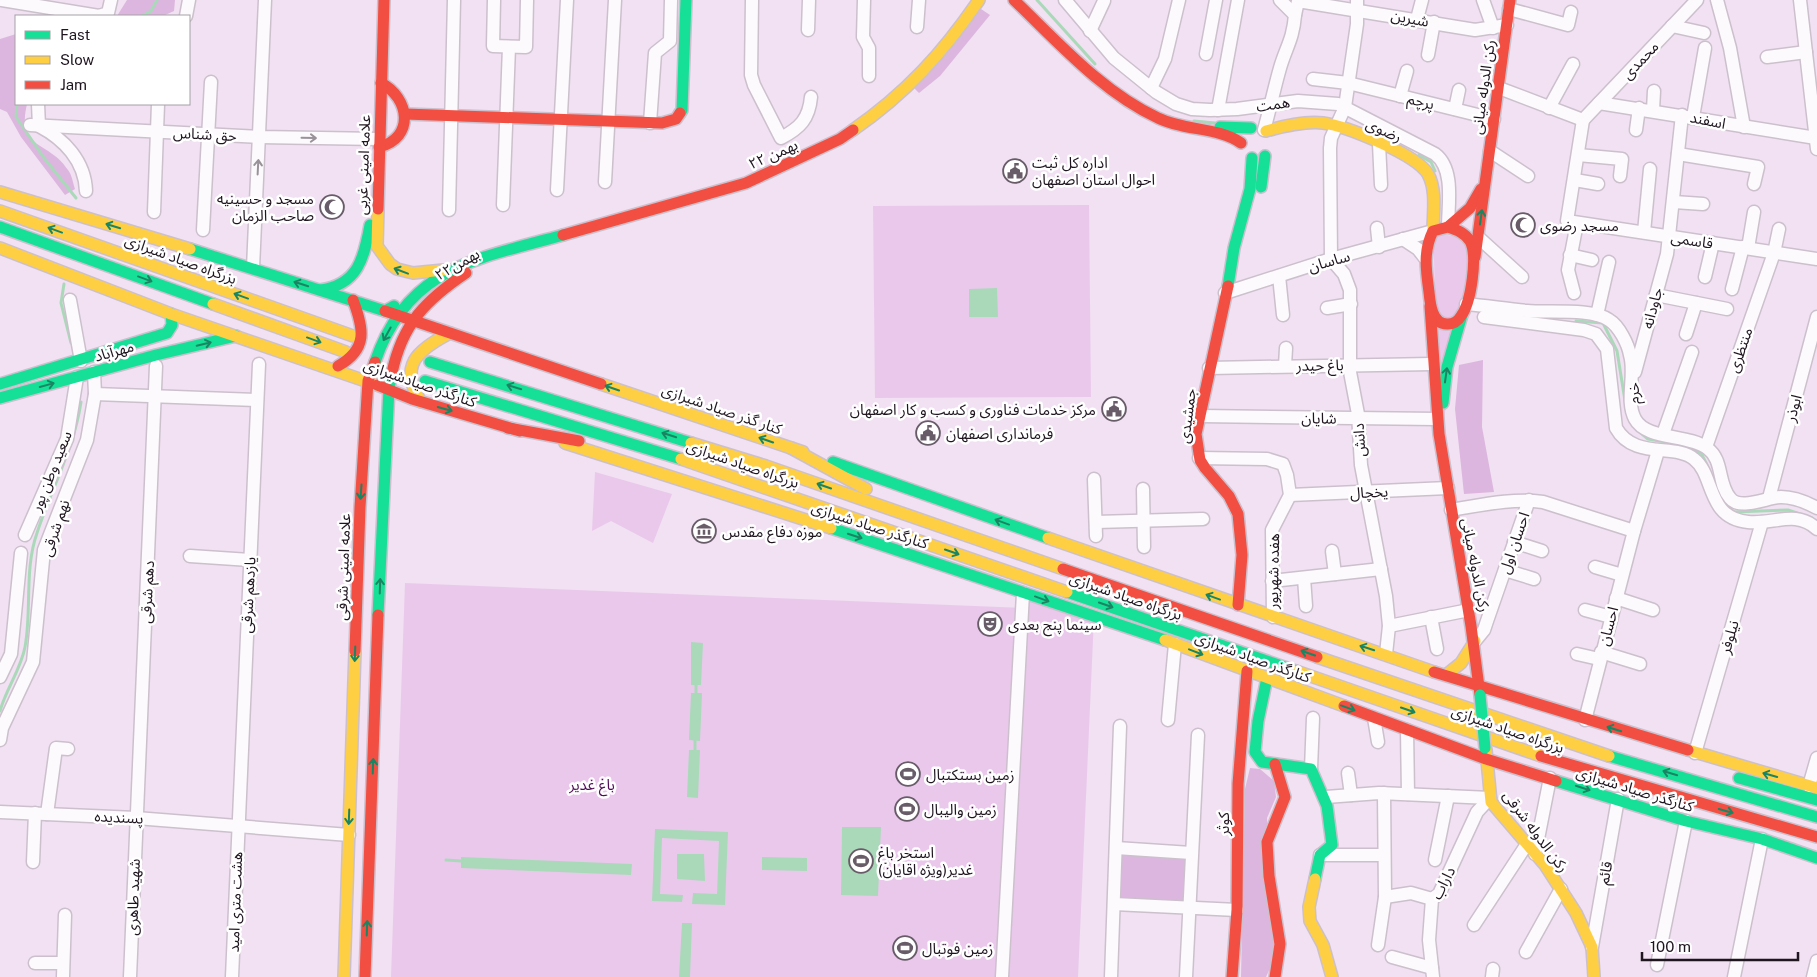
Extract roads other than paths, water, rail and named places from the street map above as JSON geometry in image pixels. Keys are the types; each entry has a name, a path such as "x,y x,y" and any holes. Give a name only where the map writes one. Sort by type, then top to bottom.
{"main road":[{"name":"علامه امینی غربی","path":"376,0 377,246 389,264 402,272 414,274 449,270"},
{"name":"علامه امینی غربی","path":"320,290 332,290 346,281 357,269 364,254 370,225 377,142 384,0"},
{"path":"405,114 650,122 674,120 682,110 686,0"},
{"name":"۲۲ بهمن","path":"526,246 746,183 840,140 876,114 912,84 956,34 979,0"},
{"path":"1014,0 1106,77 1154,110 1190,124 1261,130"},
{"path":"1026,0 1064,42 1110,86 1155,117 1190,129 1228,134 1241,143"},
{"name":"رکن الدوله میانی","path":"1440,441 1443,395 1450,355 1464,309 1476,257 1510,5"},
{"path":"377,142 388,146 395,140 404,123 405,114 397,92 392,87 381,83"},
{"name":"رضوی","path":"1261,130 1306,123 1324,123 1380,144 1420,164 1427,173 1432,201 1433,231"},
{"path":"1252,158 1244,152 1241,143 1244,134 1261,130"},
{"path":"1246,226 1258,200 1269,149 1261,130"},
{"path":"1252,158 1269,149"},
{"path":"1246,226 1251,188 1252,158"},
{"name":"رکن الدوله میانی","path":"1448,227 1470,208 1486,177"},
{"name":"کنار گذر صیاد شیرازی","path":"0,192 253,268 398,315 791,448 1238,605"},
{"name":"بزرگراه صیاد شیرازی","path":"0,211 353,336"},
{"name":"جمشیدی","path":"1238,605 1242,564 1235,506 1201,464 1196,434 1225,293 1229,279 1238,264 1246,226"},
{"name":"بزرگراه صیاد شیرازی","path":"0,227 346,352"},
{"path":"1425,258 1425,248 1433,231 1448,227 1457,230 1467,238 1476,257"},
{"name":"علامه امینی شرقی","path":"344,977 360,507 368,381 379,348 398,315 426,285 449,270 478,259 526,246"},
{"name":"۲۲بهمن","path":"412,320 445,287 459,276 526,246"},
{"name":"کنارگذر صیادشیرازی","path":"0,248 171,314 389,388 417,401 508,428"},
{"name":"رکن الدوله میانی","path":"1425,258 1437,419 1451,510 1475,641 1480,691"},
{"path":"385,311 426,285"},
{"path":"387,422 393,410 417,401 410,382 410,370 413,359 420,349 450,333 440,326 436,316 445,287"},
{"path":"325,367 338,366 350,361 358,351 361,332 358,312 353,300"},
{"path":"1430,306 1436,320 1442,324 1454,323 1464,309"},
{"name":"مهرآباد","path":"0,384 166,333 172,324 171,314"},
{"path":"365,977 389,388 396,354 412,320"},
{"name":"مهرآباد","path":"0,398 145,358 237,336"},
{"path":"141,342 146,350 145,358"},
{"path":"1431,358 1434,346 1440,344 1447,348 1450,355"},
{"name":"بزرگراه صیاد شیرازی","path":"430,362 766,466 1569,744 1817,817"},
{"path":"350,375 367,400"},
{"name":"بزرگراه صیاد شیرازی","path":"425,381 657,451 1562,763 1817,837"},
{"path":"508,428 598,444 833,521 890,530"},
{"name":"کنارگذر صیاد شیرازی","path":"508,428 633,463 718,493 916,555 1175,644 1407,730 1486,754 1550,778 1686,822 1762,839 1817,858"},
{"path":"791,448 919,519"},
{"path":"1238,605 1446,675 1480,691 1813,787"},
{"path":"1446,675 1461,663 1475,641"},
{"name":"کوثر","path":"1232,977 1237,910 1238,784 1247,671"},
{"path":"1267,678 1258,721 1256,752 1262,762 1311,769 1326,797 1330,811 1332,845 1320,855 1309,906 1310,921 1323,946 1332,977"},
{"path":"354,681 376,682"},
{"name":"رکن الدوله شرقی","path":"1480,691 1490,798 1500,814 1531,849 1561,889 1576,913 1592,947 1594,977"},
{"path":"1569,744 1656,758"},
{"path":"1562,763 1679,811 1817,849"},
{"path":"1275,764 1285,795 1283,807 1274,818 1267,841 1268,870 1279,925 1281,962 1275,977"},
{"path":"1729,776 1817,800"}],"street":[{"path":"2,0 94,15"},
{"path":"103,15 108,13 111,0"},
{"path":"186,15 189,0"},
{"path":"253,268 265,0"},
{"path":"449,210 454,0"},
{"path":"494,0 493,46 509,47 526,47 527,0"},
{"path":"557,190 567,0"},
{"path":"605,182 615,0"},
{"path":"650,122 655,53 670,41 671,0"},
{"path":"752,0 751,75 754,85 781,138 801,126 807,118 811,97"},
{"path":"808,30 809,0"},
{"path":"864,0 863,38 869,48 869,76"},
{"path":"917,27 919,0"},
{"name":"همت","path":"1066,0 1114,58 1151,88 1176,104 1192,109 1218,110 1272,104 1314,102 1338,104 1440,158 1447,177 1448,227"},
{"path":"1151,88 1165,59 1178,0"},
{"path":"1206,54 1216,0"},
{"path":"1218,110 1238,0"},
{"path":"1261,130 1272,104 1280,65 1291,42 1295,15 1280,0"},
{"path":"1417,20 1422,0"},
{"path":"1483,0 1492,28"},
{"name":"محمدی","path":"1583,120 1697,0"},
{"path":"1718,0 1730,48 1744,127"},
{"path":"1800,0 1816,143"},
{"path":"1090,31 1104,1"},
{"name":"شیرین","path":"1295,15 1298,1 1357,5 1417,20 1475,30 1506,26"},
{"path":"1331,258 1330,148 1336,127 1345,107 1357,5"},
{"path":"1510,5 1568,25 1571,12"},
{"path":"1428,55 1434,22"},
{"path":"1672,26 1704,33"},
{"path":"504,205 509,47"},
{"name":"جاودانه","path":"1633,380 1670,236 1678,154 1705,48"},
{"path":"1767,57 1806,52"},
{"path":"1549,108 1573,64"},
{"path":"1400,96 1407,71"},
{"name":"پرچم","path":"1313,79 1348,83 1494,119"},
{"path":"203,230 211,82"},
{"path":"1499,88 1583,120 1575,180 1568,270 1574,293"},
{"path":"1455,109 1460,90"},
{"path":"1653,110 1654,91"},
{"name":"اسفند","path":"1599,103 1687,116 1816,143"},
{"path":"38,105 35,126 53,133 76,158 86,181 86,191"},
{"path":"154,212 158,105"},
{"path":"1636,130 1639,108"},
{"name":"حق شناس","path":"35,126 377,142"},
{"path":"1380,144 1381,185"},
{"path":"1490,152 1528,176"},
{"path":"1678,154 1758,167 1754,184"},
{"path":"1578,155 1622,160 1620,176"},
{"path":"1644,232 1650,169"},
{"path":"1575,180 1598,184"},
{"path":"1674,202 1703,204"},
{"path":"1732,289 1746,248 1754,212"},
{"name":"قاسمی","path":"1572,222 1712,242 1817,260"},
{"path":"1377,228 1379,247"},
{"name":"منتظری","path":"1706,447 1774,253 1779,229"},
{"name":"ساسان","path":"1225,293 1331,258 1379,247 1433,231"},
{"path":"1478,237 1522,277"},
{"path":"1403,239 1425,258"},
{"path":"1705,277 1712,242"},
{"path":"1570,256 1592,260"},
{"name":"دانش","path":"1331,258 1347,279 1351,304 1350,365 1358,419 1365,493 1381,569 1388,626 1386,654"},
{"path":"1464,309 1597,315 1610,262"},
{"path":"1279,276 1283,315"},
{"path":"1656,295 1727,310"},
{"path":"70,300 81,360"},
{"path":"1686,334 1696,303"},
{"path":"1327,308 1351,304"},
{"name":"خرم","path":"1597,315 1609,320 1623,338 1630,355 1633,380 1631,398 1635,418 1647,430 1706,447"},
{"name":"خرم","path":"1484,317 1584,330 1596,334 1607,349 1616,428 1623,438 1658,451 1674,452 1692,457 1697,461 1712,495 1723,511 1744,522 1762,522 1787,517 1801,521 1817,530"},
{"name":"ابوذر","path":"1769,498 1817,317"},
{"path":"1286,348 1286,366"},
{"path":"1663,434 1692,352"},
{"name":"باغ حیدر","path":"1209,368 1350,365 1431,358"},
{"name":"یازدهم شرقی","path":"238,826 259,364"},
{"name":"دهم شرقی","path":"136,818 156,366"},
{"name":"نهم شرقی","path":"0,740 2,728 33,662 44,550 87,440 95,394 94,372"},
{"name":"سعید وطن پور","path":"25,535 67,439 77,377"},
{"path":"95,394 256,400"},
{"name":"شایان","path":"1201,416 1437,419"},
{"path":"1706,447 1714,454 1719,464 1730,498 1739,503 1769,498 1793,498 1817,508"},
{"name":"احسان","path":"1585,720 1600,655 1658,451"},
{"path":"1199,458 1252,457 1277,460 1286,470 1290,495"},
{"path":"1094,479 1096,536"},
{"name":"یخچال","path":"1290,495 1448,488"},
{"path":"1142,489 1144,547"},
{"name":"هفده شهریور","path":"1273,617 1272,530 1290,495"},
{"path":"1451,510 1515,500 1529,500 1543,502 1634,531"},
{"name":"احسان اول","path":"1475,641 1484,630 1529,500"},
{"path":"1096,522 1203,519"},
{"name":"نیلوفر","path":"1695,753 1762,522"},
{"path":"1514,542 1542,551"},
{"path":"1332,551 1335,574"},
{"path":"0,677 11,654 21,553"},
{"path":"190,556 250,560"},
{"path":"1594,567 1622,574"},
{"path":"1272,581 1381,569"},
{"path":"1505,570 1534,579"},
{"path":"1304,578 1306,606"},
{"path":"1002,977 1023,592"},
{"path":"1616,598 1653,610"},
{"path":"1388,626 1469,610"},
{"path":"1585,610 1611,617"},
{"path":"1431,617 1436,649"},
{"path":"1168,720 1175,644"},
{"path":"1577,654 1600,655 1640,664"},
{"path":"1311,769 1313,718"},
{"path":"1374,718 1378,742"},
{"path":"1111,977 1120,726"},
{"path":"1407,730 1408,794"},
{"path":"1186,977 1198,735"},
{"path":"32,862 56,748 68,748"},
{"path":"1813,787 1817,758"},
{"path":"1348,773 1351,795"},
{"path":"1474,925 1531,849 1550,778"},
{"path":"1378,945 1385,897 1384,793"},
{"path":"1326,797 1384,793 1490,798"},
{"path":"1435,860 1448,796"},
{"name":"داراب","path":"1432,972 1429,940 1432,899 1439,894 1477,812 1490,798"},
{"name":"قائم","path":"1592,947 1618,799"},
{"name":"پسندیده","path":"0,812 136,818 348,835"},
{"name":"شهید طاهری","path":"130,977 136,818"},
{"path":"1657,965 1686,822"},
{"name":"هشت متری امید","path":"232,977 238,826"},
{"path":"1734,977 1762,839"},
{"path":"1116,848 1191,853"},
{"path":"1320,855 1384,855"},
{"path":"1526,952 1561,889"},
{"path":"1385,897 1411,893 1432,899"},
{"path":"1114,904 1237,910"},
{"path":"63,977 65,915"},
{"path":"1392,957 1432,972"},
{"path":"1814,977 1817,961"},
{"path":"35,963 63,963"}],"waterway":[{"path":"144,15 151,11 157,0"},
{"path":"1037,0 1095,64"},
{"path":"17,105 16,117 44,158 76,198"},
{"path":"1194,121 1215,123"},
{"path":"1419,155 1431,162 1435,171"},
{"path":"64,284 61,303 71,343"},
{"path":"1576,321 1603,323 1617,351 1627,413"},
{"path":"0,711 25,647 29,575 33,547 73,436 81,402"},
{"path":"1642,434 1648,439 1677,444 1701,453 1707,465"},
{"path":"1725,504 1734,512 1788,510 1812,518"},
{"path":"696,685 696,693"},
{"path":"695,740 695,750"},
{"path":"446,860 461,861"}],"place":[{"name":"اداره کل ثبت احوال استان اصفهان","path":"1015,171"},
{"name":"مسجد و حسینیه صاحب الزمان","path":"332,207"},
{"name":"مسجد رضوی","path":"1523,225"},
{"name":"مرکز خدمات فناوری و کسب و کار اصفهان","path":"1114,409"},
{"name":"فرمانداری اصفهان","path":"928,433"},
{"name":"موزه دفاع مقدس","path":"704,531"},
{"name":"سینما پنج بعدی","path":"990,624"},
{"name":"زمین بستکتبال","path":"908,774"},
{"name":"زمین والیبال","path":"907,809"},
{"name":"استخر باغ غدیر(ویژه اقایان)","path":"861,861"},
{"name":"زمین فوتبال","path":"905,948"}],"park label":[{"name":"باغ غدیر","path":"592,784"}]}
